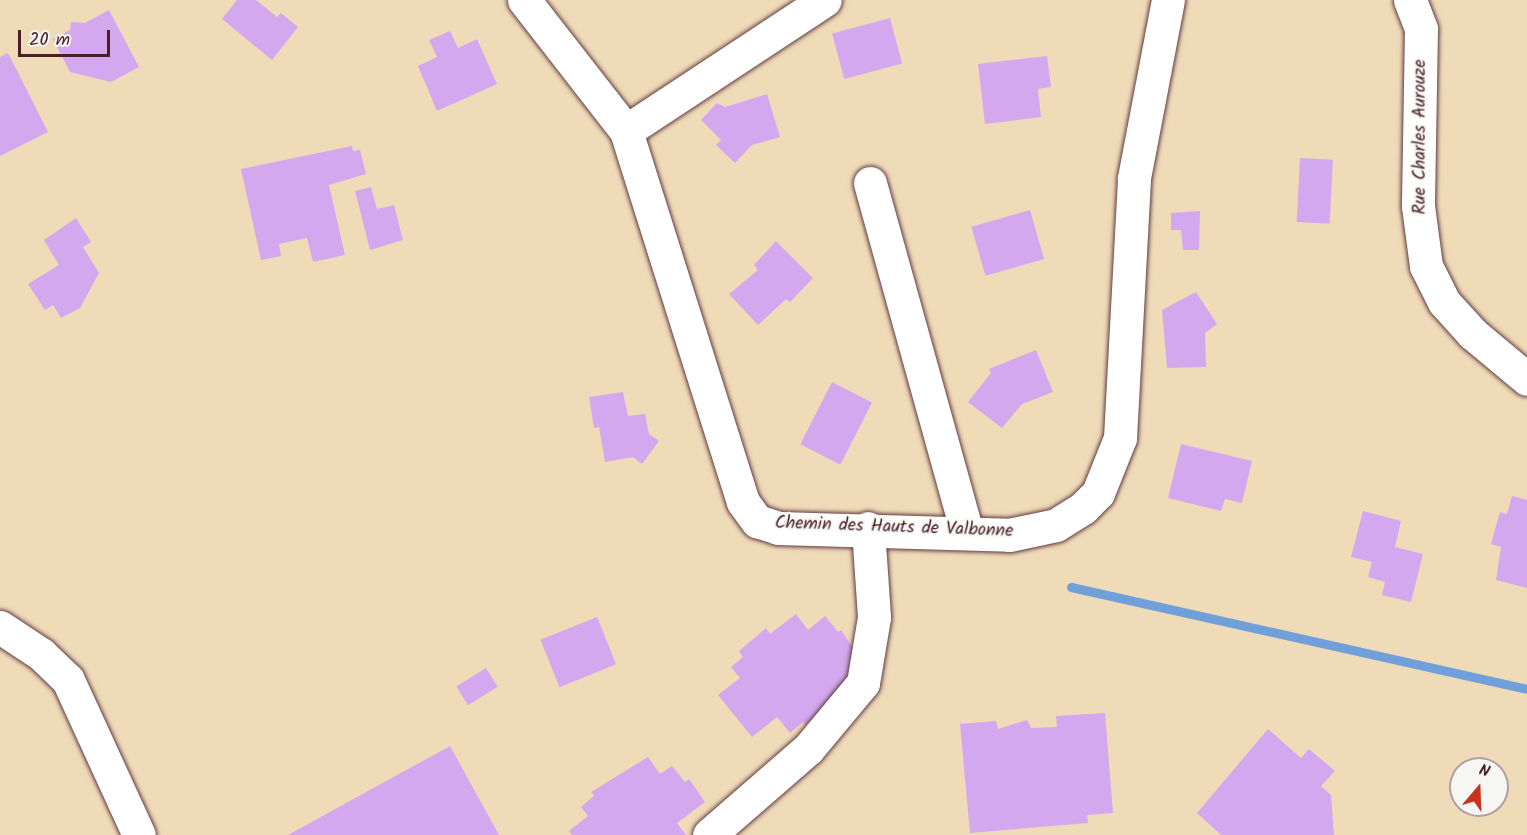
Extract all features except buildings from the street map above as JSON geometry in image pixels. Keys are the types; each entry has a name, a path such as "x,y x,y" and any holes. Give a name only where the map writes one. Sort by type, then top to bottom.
{"street":[{"name":"Chemin des Hauts de Valbonne","path":"524,0 626,131 743,502 757,521 778,528 868,528 1009,535 1056,525 1098,493 1120,438 1134,178 1168,0"},
{"path":"626,131 825,0"},
{"name":"Rue Charles Aurouze","path":"1410,0 1421,29 1418,206 1426,266 1444,302 1473,334 1527,379"},
{"path":"870,183 968,534"},
{"path":"708,835 808,749 863,683 874,617 868,528"},
{"path":"0,627 41,654 68,680 139,835"}],"waterway":[{"path":"1071,587 1527,689"}]}
